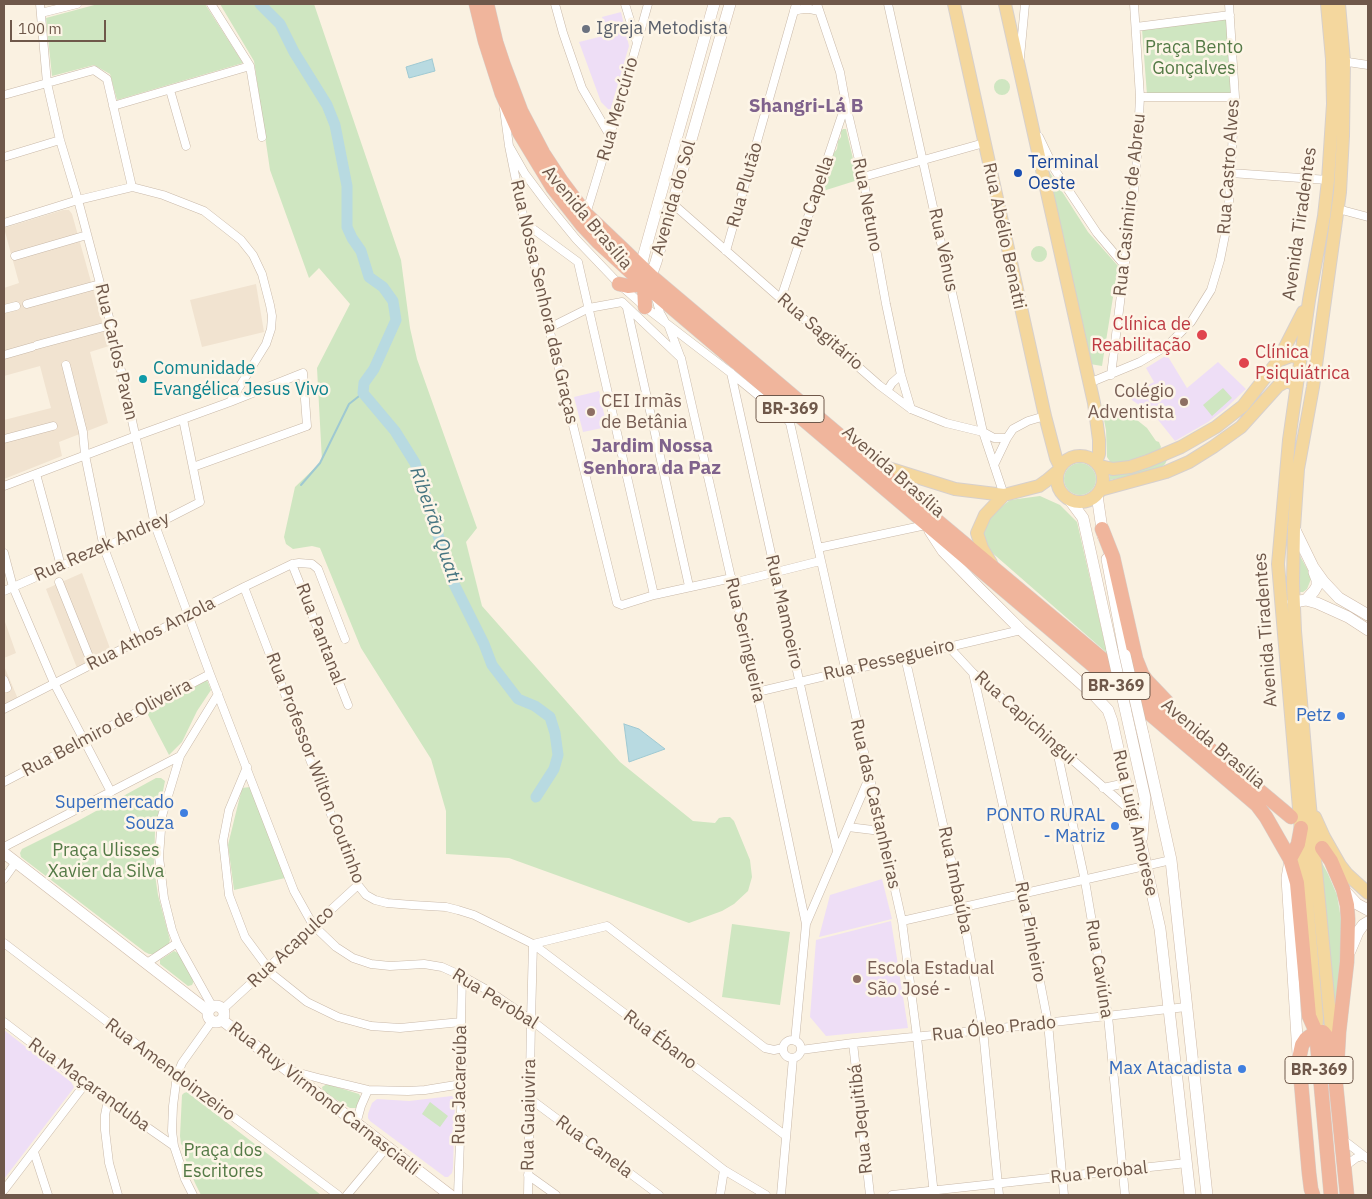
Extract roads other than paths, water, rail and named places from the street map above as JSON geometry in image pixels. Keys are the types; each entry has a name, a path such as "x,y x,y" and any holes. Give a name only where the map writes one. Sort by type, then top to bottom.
{"highway":[{"name":"Avenida Brasília","path":"476,4 485,41 502,94 518,132 566,206 598,242 648,280 871,462 910,498 1291,817"},
{"name":"Avenida Brasília","path":"487,4 496,42 521,111 543,154 586,214 648,280 926,525 1257,806 1274,829 1290,859"},
{"path":"619,284 628,286 648,280 645,307"},
{"path":"1102,529 1113,556 1136,659 1142,674 1156,692 1195,727 1238,773"},
{"path":"1290,859 1298,844 1301,828"},
{"name":"BR-369","path":"1322,848 1336,871 1343,889 1348,920 1347,962 1341,1005 1336,1085"},
{"name":"BR-369","path":"1290,859 1297,883 1309,1016 1316,1032"},
{"path":"1312,1193 1308,1173 1299,1059 1302,1045 1306,1039 1316,1032 1323,1032 1327,1038 1336,1085"},
{"name":"Avenida Tiradentes","path":"1316,1032 1329,1191"},
{"name":"Avenida Tiradentes","path":"1336,1085 1347,1195"}],"main road":[{"name":"Rua Abélio Benatti","path":"954,4 1045,416 1060,468"},
{"path":"1005,4 1090,383 1098,435 1098,464 1103,473 1104,481 1099,492 1084,502 1076,502 1052,489 1039,486"},
{"name":"Avenida Tiradentes","path":"1316,1032 1317,1018 1278,564 1286,466 1296,388 1324,216 1328,180 1338,60 1327,4"},
{"name":"Avenida Tiradentes","path":"1336,1085 1309,798 1294,528 1298,468 1313,387 1338,209 1342,164 1338,60 1339,4"},
{"path":"1328,180 1330,201 1338,209"},
{"path":"1099,492 1166,472 1189,462 1214,447 1241,427 1248,410 1278,361 1309,300"},
{"path":"1278,361 1290,356 1300,358 1306,362 1313,387"},
{"path":"871,462 955,489 1004,494 1039,486 1060,468 1066,460 1080,455 1088,456 1108,469 1119,469 1155,459 1181,447 1248,410 1287,381 1294,384 1296,388"},
{"path":"1060,468 1057,481 1059,488 1066,497"},
{"path":"995,569 984,554 977,533 985,515 1004,494"},
{"path":"1278,564 1285,595 1288,599 1299,601"},
{"path":"1296,778 1300,790 1309,798 1319,826 1334,855 1346,874 1368,893"}],"street":[{"name":"Rua Carlos Pavan","path":"40,4 47,84 60,140 111,325 155,525 218,694"},
{"path":"41,13 77,4"},
{"path":"211,4 250,66 262,137"},
{"path":"555,4 582,88 610,136"},
{"path":"625,4 637,43"},
{"name":"Rua Mercúrio","path":"586,214 648,4"},
{"name":"Avenida do Sol","path":"648,280 644,254 714,4"},
{"name":"Avenida do Sol","path":"648,280 673,204 730,4"},
{"name":"Rua Vênus","path":"888,4 983,432 1004,494"},
{"path":"1020,69 1025,4"},
{"name":"Rua Casimiro de Abreu","path":"1111,375 1136,174 1140,97 1134,4"},
{"name":"Rua Castro Alves","path":"1090,383 1140,362 1167,346 1191,322 1211,290 1220,260 1228,220 1231,173 1235,97 1229,4"},
{"path":"795,8 818,8"},
{"name":"Rua Plutão","path":"726,251 795,8"},
{"name":"Rua Netuno","path":"818,8 840,72 863,177 886,304 911,408"},
{"path":"1136,27 1230,15"},
{"path":"1338,60 1368,65"},
{"path":"113,106 250,66"},
{"path":"4,95 94,70 107,79 132,187"},
{"path":"170,90 186,146"},
{"name":"Rua Nossa Senhora das Graças","path":"502,94 508,146 525,223 549,328 618,603 622,605 654,595"},
{"path":"1140,97 1235,97"},
{"name":"Rua Capella","path":"781,298 846,105"},
{"path":"1031,120 1055,170 1097,233 1125,266"},
{"path":"4,157 60,140"},
{"path":"863,177 984,143"},
{"name":"Avenida Brasília","path":"508,146 525,174 549,206 576,239 619,284 645,307 787,419"},
{"path":"669,167 682,172"},
{"path":"1231,173 1328,180"},
{"path":"4,223 78,200 132,187 163,195 204,211 241,240 253,255 262,274 268,292 272,316 271,329 266,344 230,402"},
{"name":"Rua Sagitário","path":"673,204 887,391 911,408 946,423 983,432 994,438 1007,438"},
{"path":"1338,209 1368,217"},
{"path":"525,223 578,262 654,595 689,586 775,572 820,561"},
{"path":"15,256 87,235"},
{"name":"Rua Seringueira","path":"648,280 660,313 668,325 681,358 757,692 806,924"},
{"path":"27,304 100,284"},
{"path":"549,328 588,308 622,302 681,358"},
{"path":"4,309 16,306"},
{"path":"627,308 689,586"},
{"path":"4,355 111,325"},
{"path":"66,365 82,432 104,548 139,641"},
{"path":"4,486 303,373 308,426 193,467 183,419"},
{"name":"Rua Mamoeiro","path":"731,373 837,852"},
{"path":"887,391 892,383 902,375"},
{"path":"994,465 1013,430 1028,421 1045,416"},
{"name":"Rua das Castanheiras","path":"787,419 791,428 902,921 934,1193"},
{"path":"4,438 52,426"},
{"name":"Rua Rezek Andrey","path":"4,591 155,525 200,502 193,467"},
{"path":"36,474 61,566"},
{"name":"Rua Luigi Amorese","path":"1099,492 1102,529 1125,655 1171,860 1207,1195"},
{"path":"1066,497 1083,518 1145,798 1141,843"},
{"path":"818,548 926,525"},
{"name":"Rua Luigi Amorese","path":"926,525 944,551 979,588 1021,630 1095,696 1108,710 1160,929 1190,1195"},
{"path":"1294,528 1313,567 1317,580 1317,586 1314,591 1299,601"},
{"path":"4,552 13,587 54,683 111,792"},
{"path":"296,563 312,564 318,569 345,639"},
{"name":"Rua Athos Anzola","path":"4,709 244,586 296,563"},
{"name":"Rua Pantanal","path":"296,563 348,705"},
{"path":"1313,567 1339,598 1368,615"},
{"path":"59,582 92,664"},
{"name":"Rua Professor Wilton Coutinho","path":"244,586 358,885 366,895 375,900 412,906 446,907 458,910 474,915 534,944"},
{"path":"1299,601 1317,603 1348,617 1368,630"},
{"name":"Rua Pessegueiro","path":"757,692 1021,630"},
{"name":"Rua Capichingui","path":"948,646 973,673 1132,812"},
{"name":"Rua Imbaúba","path":"905,657 962,908 983,1030 999,1195"},
{"name":"Rua Pinheiro","path":"973,673 1023,894 1048,1023 1064,1195"},
{"name":"Rua Belmiro de Oliveira","path":"4,782 210,674"},
{"path":"4,680 7,688"},
{"path":"215,1013 172,930 164,898 159,857 162,816 180,756 218,694"},
{"name":"Rua Perobal","path":"218,694 294,892 313,926 336,947 353,958 371,964 390,966 424,964 442,966 489,991 531,1020 724,1170 766,1195"},
{"name":"Rua Caviúna","path":"1056,746 1085,881 1108,1016 1125,1195"},
{"path":"4,846 180,756"},
{"path":"1104,788 1131,781 1138,770 1137,764"},
{"path":"246,767 229,810 223,841 229,895 245,937 272,974 307,1002 338,1017 371,1026 400,1028 460,1022"},
{"path":"784,1048 787,1056 793,1058 798,1056 801,1050 795,1041 806,924 869,778"},
{"path":"848,827 881,831"},
{"name":"Rua Ruy Virmond Carnascialli","path":"4,852 147,964 215,1013 450,1195"},
{"path":"1290,859 1287,878 1299,1059"},
{"path":"902,921 1171,860"},
{"path":"4,879 16,862"},
{"name":"Rua Acapulco","path":"193,1195 185,1179 174,1146 172,1131 172,1106 177,1075 182,1063 215,1013 268,968 358,885"},
{"path":"1343,889 1357,904 1368,910"},
{"path":"1347,962 1358,932 1368,922"},
{"path":"534,944 608,926 765,1048 774,1050 784,1048 788,1042 795,1041"},
{"path":"147,964 177,942"},
{"name":"Rua Amendoinzeiro","path":"4,943 338,1195"},
{"name":"Rua Guaiuvira","path":"528,1195 534,944"},
{"name":"Rua Ébano","path":"534,944 786,1136"},
{"name":"Rua Jacareúba","path":"458,1195 462,1084 460,1022 462,976"},
{"name":"Rua Óleo Prado","path":"801,1050 1186,1007"},
{"name":"Rua Maçaranduba","path":"4,1022 85,1084 174,1146"},
{"name":"Rua Jequitibá","path":"853,1043 870,1195"},
{"path":"781,1195 793,1058"},
{"path":"285,1069 368,1090 425,1090 462,1084"},
{"path":"4,1190 85,1084"},
{"path":"356,1124 368,1090"},
{"name":"Rua Canela","path":"530,1098 659,1195"},
{"path":"108,1100 105,1130 109,1162 118,1195"},
{"path":"1341,1139 1366,1158"},
{"path":"347,1195 387,1147"},
{"path":"34,1152 48,1195"},
{"path":"1345,1173 1348,1164 1356,1158 1366,1158"},
{"name":"Rua Perobal","path":"892,1195 934,1193 997,1183 1187,1163"},
{"path":"720,1195 724,1170"},
{"path":"528,1175 556,1195"}],"water":[{"path":"432,59 435,71 409,78 406,67"},
{"path":"624,724 639,729 665,749 629,762"}],"waterway":[{"name":"Ribeirão Quati","path":"260,4 280,24 294,52 327,105 335,125 347,186 347,227 361,251 369,277 383,287 393,301 396,320 374,369 364,383 363,393 395,431 415,463 453,582 484,644 492,665 518,699 535,706 550,717 555,733 558,755 554,769 536,797"},
{"path":"301,485 320,463 349,404 363,393"}],"place":[{"name":"Igreja Metodista","path":"586,29"},
{"name":"Terminal Oeste","path":"1018,173"},
{"name":"Clínica de Reabilitação","path":"1202,335"},
{"name":"Clínica Psiquiátrica","path":"1244,363"},
{"name":"Comunidade Evangélica Jesus Vivo","path":"143,379"},
{"name":"Colégio Adventista","path":"1184,402"},
{"name":"CEI Irmãs de Betânia","path":"591,412"},
{"name":"Petz","path":"1341,716"},
{"name":"Supermercado Souza","path":"184,813"},
{"name":"PONTO RURAL - Matriz","path":"1115,826"},
{"name":"Escola Estadual São José -","path":"857,979"},
{"name":"Max Atacadista","path":"1242,1069"}],"district":[{"name":"Shangri-Lá B","path":"806,107"},
{"name":"Jardim Nossa Senhora da Paz","path":"652,458"}],"park label":[{"name":"Praça Bento Gonçalves","path":"1194,58"},
{"name":"Praça Ulisses Xavier da Silva","path":"106,861"},
{"name":"Praça dos Escritores","path":"223,1161"}]}
